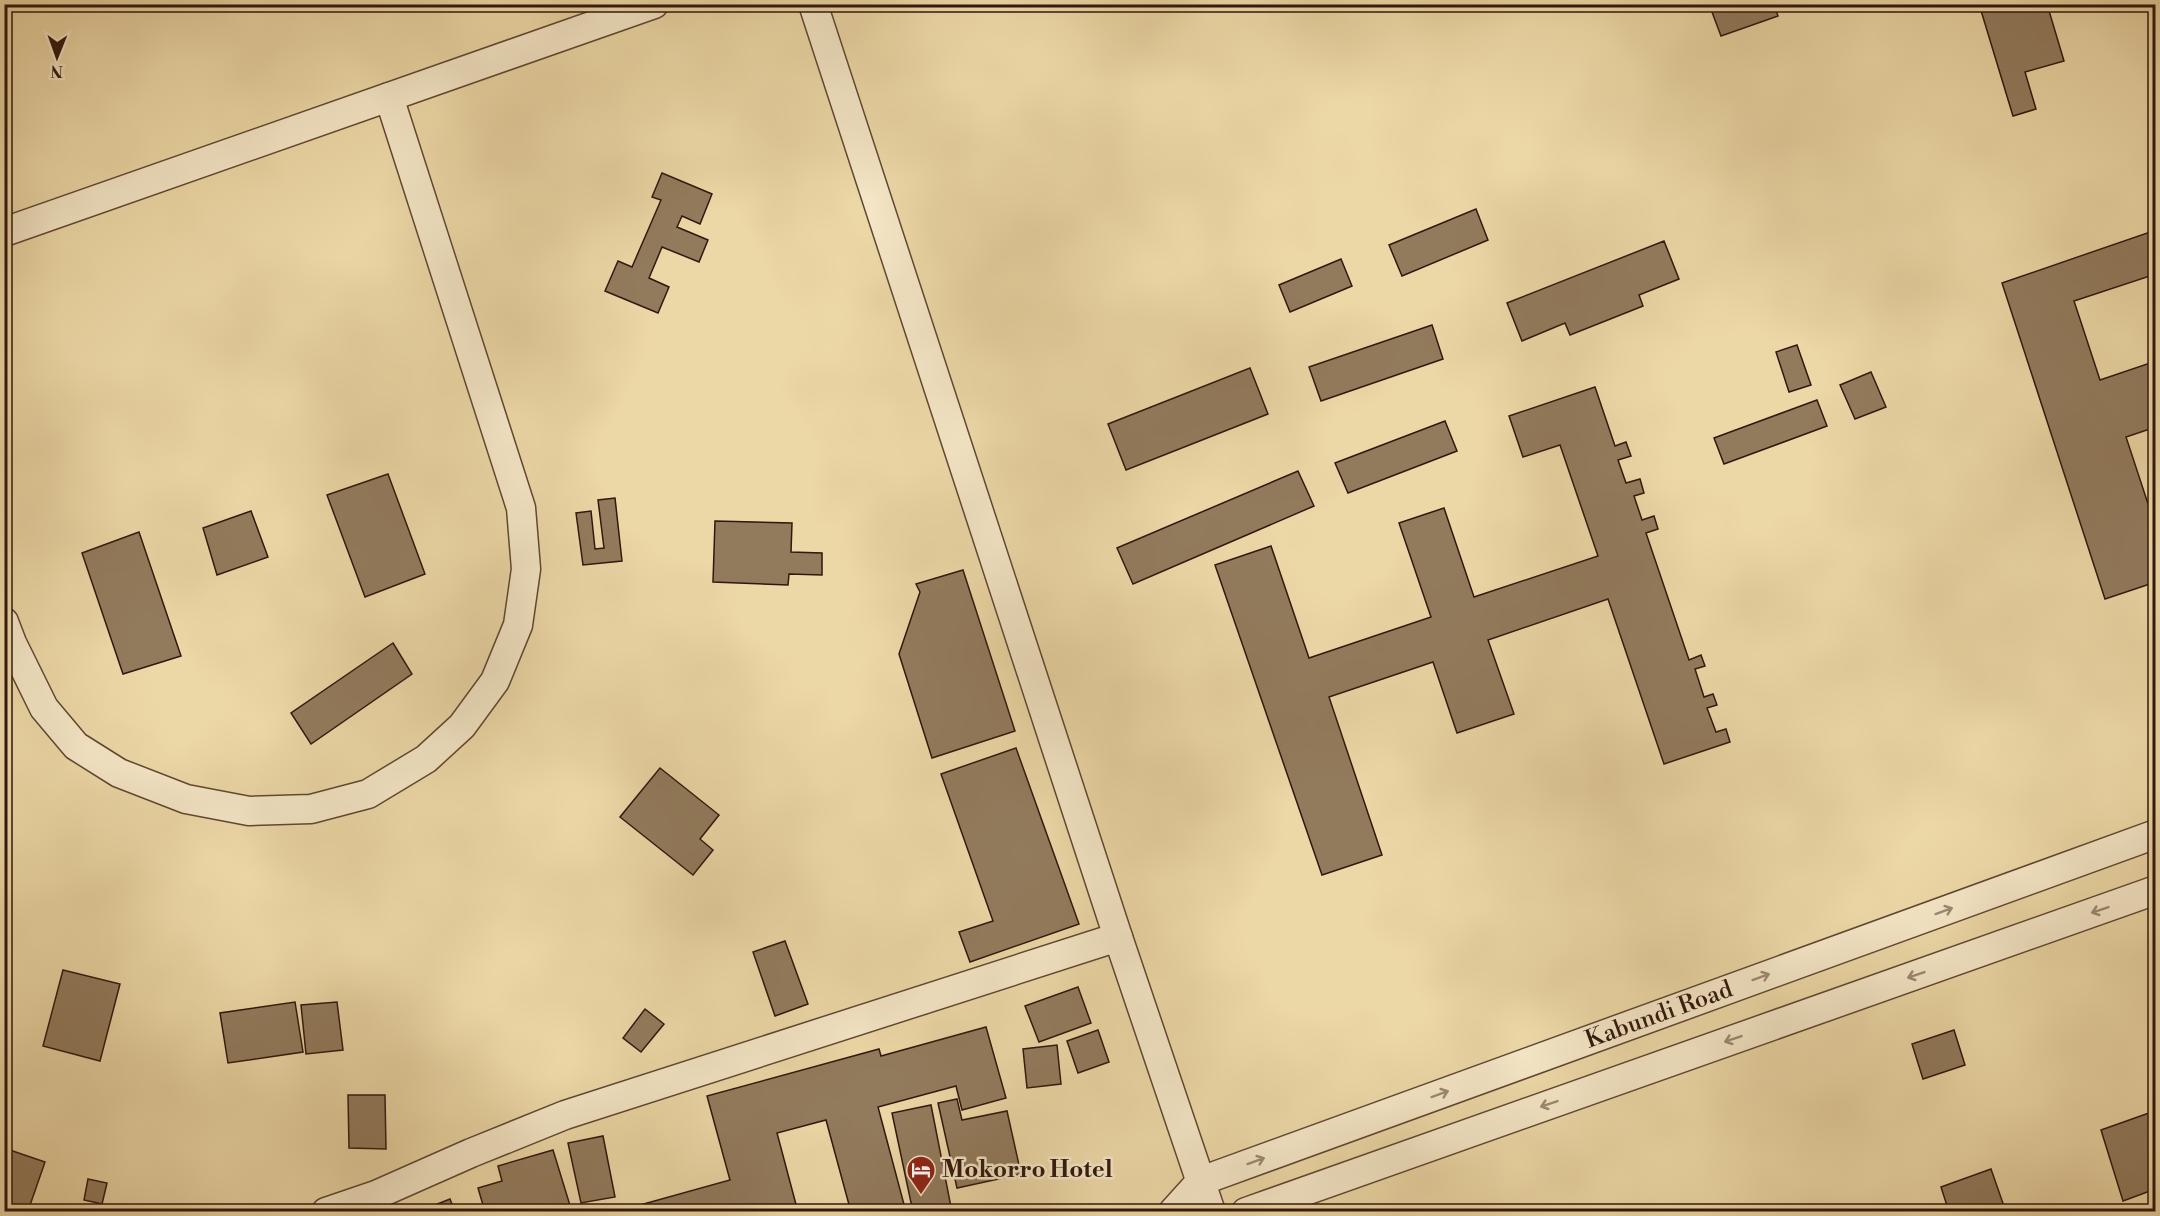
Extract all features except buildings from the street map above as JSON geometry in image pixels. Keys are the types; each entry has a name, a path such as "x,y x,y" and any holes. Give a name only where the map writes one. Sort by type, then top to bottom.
{"street":[{"path":"4,232 654,4"},
{"path":"813,4 1118,937 1211,1212"},
{"path":"4,622 12,643 45,708 76,746 119,773 186,799 249,811 310,808 369,794 426,759 462,726 495,681 518,625 526,569 521,508 389,98"},
{"name":"Kabundi Road","path":"1173,1212 1201,1181 2156,834"},
{"name":"Kabundi Road","path":"1246,1212 2156,890"},
{"path":"326,1212 376,1195 565,1115 1118,937"}],"place":[{"name":"Mokorro Hotel","path":"921,1196"}]}
